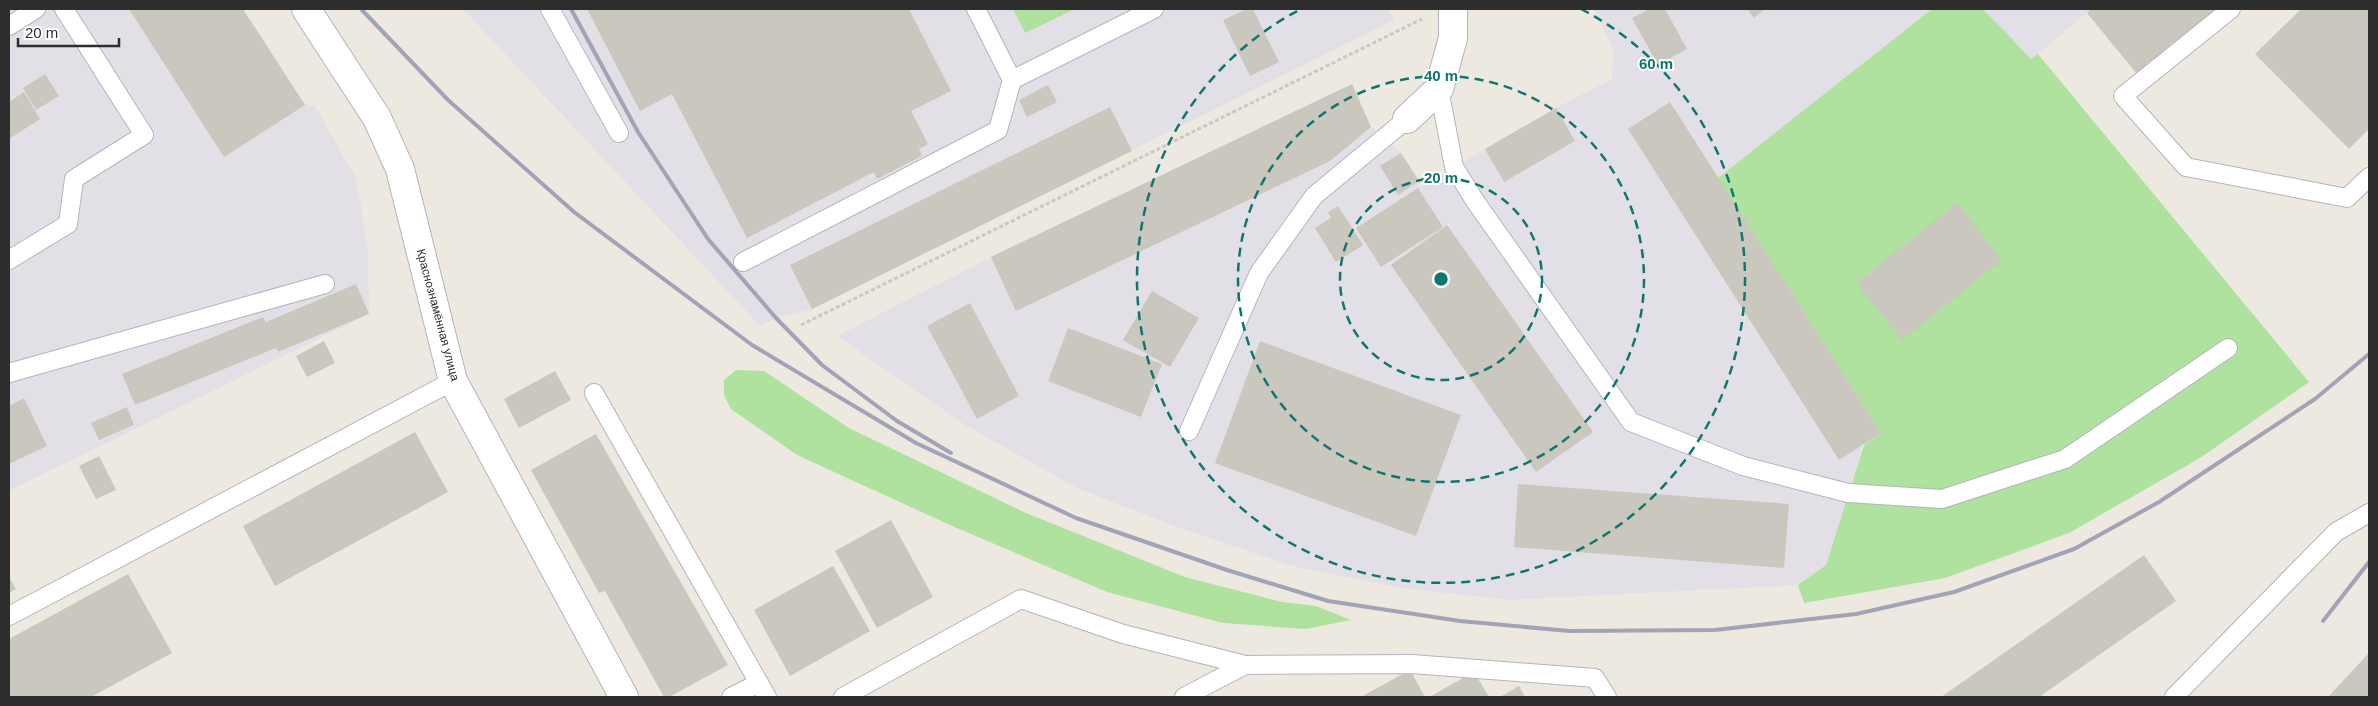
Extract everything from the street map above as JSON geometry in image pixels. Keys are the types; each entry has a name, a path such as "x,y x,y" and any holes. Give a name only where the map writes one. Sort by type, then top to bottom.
{"street":[{"name":"Краснознамённая улица","path":"306,9 377,118 400,169 453,381 624,697"},
{"path":"1407,119 1439,89 1453,38 1453,9"}],"lane":[{"path":"9,26 36,9"},
{"path":"9,260 68,224 74,179 144,135 64,9"},
{"path":"550,9 619,133"},
{"path":"743,262 998,130 1012,80 976,9"},
{"path":"1012,80 1154,9"},
{"path":"2231,9 2123,96 2186,167 2347,198 2369,176"},
{"path":"1439,89 1454,167 1475,201 1631,422 1743,466 1848,493 1942,499 2065,459 2228,348"},
{"path":"1189,431 1259,273 1314,196 1407,119"},
{"path":"9,373 325,284"},
{"path":"9,616 453,381"},
{"path":"594,393 763,690 731,697"},
{"path":"2174,697 2336,532 2369,513"},
{"path":"843,697 1021,599 1123,634 1245,665 1412,664 1595,678 1607,697"},
{"path":"1184,697 1245,665"}],"path":[{"path":"801,325 1425,18"}],"shaded area":[{"path":"9,9 243,9 305,105 315,106 357,180 368,252 369,314 9,491"},
{"path":"463,9 1389,9 1394,20 812,309 776,318 760,326"},
{"path":"1594,9 1932,9 1718,178 1881,433 1863,445 1826,565 1798,585 1509,600 1400,588 1292,566 1179,528 1077,488 965,425 837,336 991,257 1352,84 1371,127 1401,153 1419,181 1419,188 1556,108 1612,79 1613,48"},
{"path":"1983,9 2091,9 2031,60"}],"green space":[{"path":"1013,9 1075,9 1025,33"},
{"path":"1932,9 1983,9 2031,59 2038,54 2309,382 2200,458 2069,533 1945,578 1804,603 1798,585 1826,565 1864,445 1881,433 1718,178"},
{"path":"736,370 764,371 849,428 1026,513 1185,577 1282,602 1316,606 1351,620 1306,629 1223,623 1107,592 950,525 797,455 731,409 724,395 724,380"}],"building":[{"path":"129,9 243,9 305,105 224,157"},
{"path":"587,9 909,9 951,91 911,111 928,144 919,149 922,156 877,179 874,172 747,238 672,94 640,111"},
{"path":"1247,9 1253,9 1279,62 1250,76 1223,20"},
{"path":"1649,9 1665,9 1687,49 1658,65 1632,18"},
{"path":"1747,9 1765,9 1754,18"},
{"path":"2091,9 2217,9 2137,74 2087,13"},
{"path":"2301,9 2369,9 2369,129 2349,149 2255,54"},
{"path":"45,74 59,96 36,110 23,88"},
{"path":"1352,84 1371,127 1330,161 1016,311 991,257"},
{"path":"1048,85 1057,102 1027,117 1019,100"},
{"path":"24,92 40,119 9,139 9,102"},
{"path":"1670,102 1881,433 1839,460 1628,129"},
{"path":"1110,107 1132,151 812,309 790,265"},
{"path":"1556,108 1575,141 1504,182 1485,149"},
{"path":"1401,153 1419,181 1398,195 1380,166"},
{"path":"1418,188 1443,227 1381,267 1356,228"},
{"path":"1957,203 2002,260 1902,340 1856,283"},
{"path":"1338,206 1363,245 1336,262 1315,228 1331,218 1328,212"},
{"path":"1447,225 1593,432 1536,472 1391,265"},
{"path":"356,284 369,314 278,352 276,348 135,405 122,374 263,317 266,322"},
{"path":"1152,291 1199,318 1170,367 1123,340"},
{"path":"970,303 1019,396 977,419 927,326"},
{"path":"1068,328 1162,364 1141,417 1048,381"},
{"path":"324,341 335,363 307,377 296,356"},
{"path":"1260,341 1461,415 1416,536 1215,463"},
{"path":"555,371 571,400 519,428 504,399"},
{"path":"24,398 47,446 9,464 9,406"},
{"path":"127,407 134,425 99,440 91,423"},
{"path":"415,432 448,492 275,586 243,526"},
{"path":"596,434 728,665 669,697 664,697 605,591 599,593 531,470"},
{"path":"99,456 116,490 96,499 79,466"},
{"path":"1518,484 1789,504 1784,568 1514,547"},
{"path":"891,520 933,597 877,628 835,551"},
{"path":"2144,555 2176,601 2039,697 1941,697"},
{"path":"833,566 870,631 790,676 754,610"},
{"path":"128,574 172,653 91,697 9,697 9,639"},
{"path":"9,577 16,589 9,593"},
{"path":"2369,653 2369,697 2328,697"},
{"path":"1410,670 1425,697 1361,697"},
{"path":"1474,672 1489,697 1429,697"},
{"path":"1519,686 1525,697 1500,697"}],"railway":[{"path":"361,9 448,100 574,212 752,345 916,443 1076,518 1227,570 1328,601 1460,621 1569,631 1715,630 1856,614 1954,592 2074,549 2159,502 2315,399 2369,354"},
{"path":"571,9 638,132 708,239 776,318 822,365 897,421 951,453"},
{"path":"2323,621 2369,562"}]}
